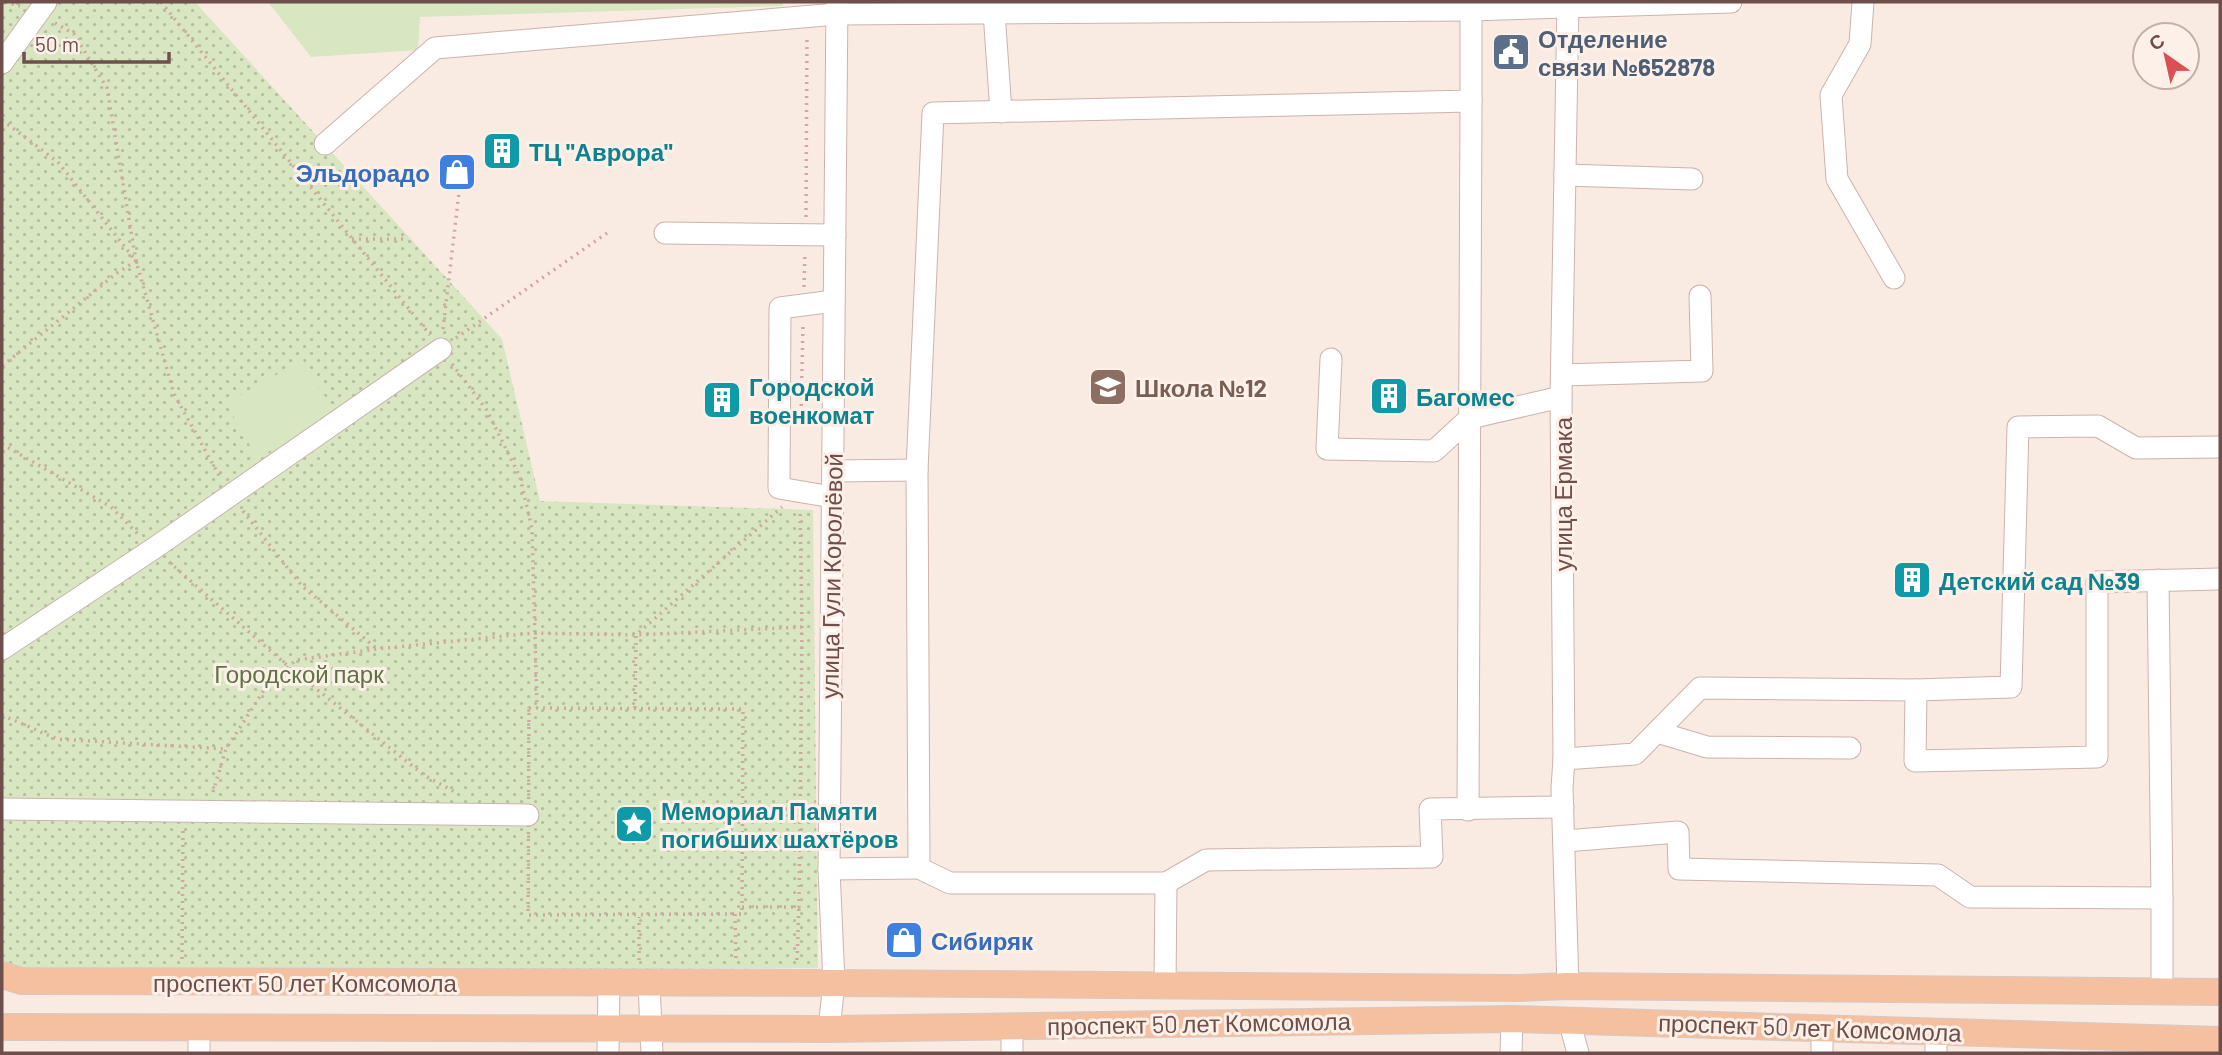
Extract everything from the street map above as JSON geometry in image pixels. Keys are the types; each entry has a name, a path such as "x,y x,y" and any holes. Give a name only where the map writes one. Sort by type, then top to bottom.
{"main road":[{"name":"проспект 50 лет Комсомола","path":"2,975 21,981 610,982 650,972 834,983 2220,992"},
{"path":"1569,986 1569,1020"},
{"name":"проспект 50 лет Комсомола","path":"2,1027 199,1040 608,1041 651,1027 829,1029 1512,1019 1569,1020 1822,1041 2180,1046 2220,1040"}],"street":[{"path":"325,144 435,48 837,8 994,12 1160,7 1459,7 1731,2"},
{"path":"1863,2 1860,44 1831,95 1837,179 1894,278"},
{"name":"улица Ермака","path":"1568,5 1561,397 1563,807 1569,986"},
{"path":"2,63 42,7"},
{"path":"1459,7 1471,102 1468,810"},
{"name":"улица Гули Королёвой","path":"834,983 829,869 837,8"},
{"path":"994,12 1001,112"},
{"path":"919,867 917,470 933,113 1471,102"},
{"path":"1565,175 1692,179"},
{"path":"665,233 835,235"},
{"path":"1562,376 1702,371 1700,296"},
{"path":"832,497 779,488 780,308 834,301"},
{"path":"2,649 153,549 441,349"},
{"path":"1331,359 1327,449 1434,451 1470,418 1561,397"},
{"path":"1564,759 1635,754 1700,688 1916,690 2011,687 2018,427 2098,426 2136,448 2220,446"},
{"path":"832,471 917,470"},
{"path":"1916,690 1915,761 2097,757 2098,582 2220,579"},
{"path":"2158,580 2162,992"},
{"path":"1657,732 1707,747 1850,748"},
{"path":"829,869 919,867 950,883 1166,883 1206,860 1432,857 1430,810 1563,807"},
{"path":"2,809 528,815"},
{"path":"1565,841 1678,832 1679,869 1938,876 1970,897 2162,898"},
{"path":"1165,986 1166,883"},
{"path":"650,972 652,1053"},
{"path":"608,1041 610,982"},
{"path":"829,1029 834,983"},
{"path":"1511,1053 1512,1019"},
{"path":"1569,1020 1578,1053"},
{"path":"1012,1026 1012,1053"}],"path":[{"path":"5,2 42,7 74,34 107,88 135,261 174,394 230,495 303,586 377,649"},
{"path":"161,2 441,349 486,409 520,477 532,529 537,708"},
{"path":"2,120 58,162 135,261"},
{"path":"441,349 460,184"},
{"path":"441,349 607,233"},
{"path":"352,239 404,239"},
{"path":"2,366 135,261"},
{"path":"2,444 111,507 153,549 289,667 425,776 461,795"},
{"path":"635,709 636,635 800,492"},
{"path":"207,811 226,749 266,687 296,660 534,633 636,635 802,628"},
{"path":"529,708 635,709 743,709 742,914 528,915 529,708"},
{"path":"2,715 57,739 226,749"},
{"path":"743,809 800,809"},
{"path":"181,981 183,810"},
{"path":"785,960 798,960 799,907"},
{"path":"724,960 736,960 735,914"},
{"path":"639,916 639,960 650,972"}],"green space":[{"name":"Городской парк","path":"2,2 195,2 502,339 540,501 813,510 818,968 28,972 2,964"},
{"path":"268,2 783,2 783,6 420,17 418,50 311,57"},
{"path":"303,360 336,415 257,458 226,403"}],"place":[{"name":"Отделение связи №652878","path":"1511,52"},
{"name":"ТЦ \"Аврора\"","path":"502,151"},
{"name":"Эльдорадо","path":"457,172"},
{"name":"Школа №12","path":"1108,387"},
{"name":"Багомес","path":"1389,396"},
{"name":"Городской военкомат","path":"722,400"},
{"name":"Детский сад №39","path":"1912,580"},
{"name":"Мемориал Памяти погибших шахтёров","path":"634,824"},
{"name":"Сибиряк","path":"904,940"}]}
